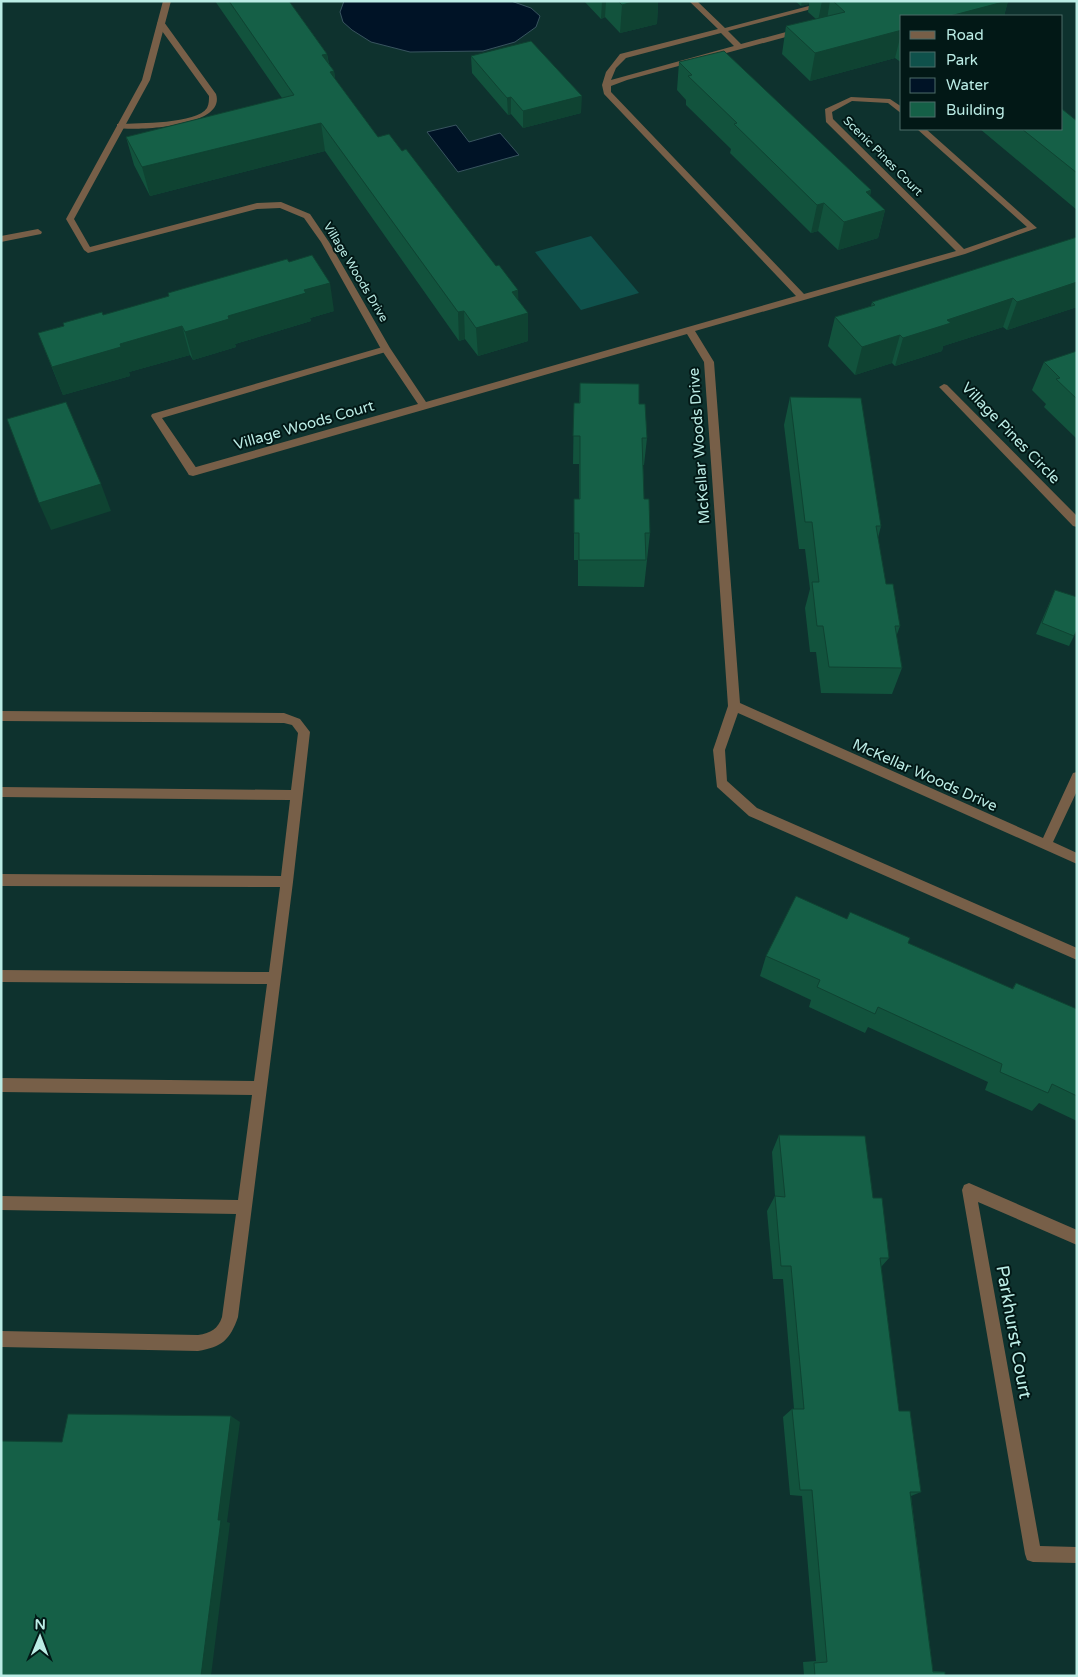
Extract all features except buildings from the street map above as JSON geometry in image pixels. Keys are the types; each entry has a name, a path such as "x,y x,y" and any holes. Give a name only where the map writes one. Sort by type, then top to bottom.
{"street":[{"name":"Village Woods Drive","path":"168,1 146,80 70,219 88,250 257,206 282,205 307,216 325,242 386,349 422,405"},
{"path":"693,1 740,47"},
{"path":"802,297 607,92 606,85 612,64 624,56 732,29 754,31 792,21 811,8 838,1"},
{"path":"120,126 155,126 199,116 208,112 213,105 213,96 161,24"},
{"path":"606,85 624,78 812,27"},
{"name":"Scenic Pines Court","path":"900,110 890,101 851,99 828,110 829,120 962,252"},
{"path":"422,405 962,252 1033,228 922,130"},
{"path":"1,239 38,232"},
{"name":"McKellar Woods Drive","path":"689,329 709,362 734,706 1077,859"},
{"name":"Village Woods Court","path":"386,349 156,416 193,472 422,405"},
{"name":"Village Pines Circle","path":"944,387 1077,523"},
{"path":"734,706 719,750 721,783 753,812 1077,954"},
{"path":"1,716 284,718 296,722 304,732 287,882 230,1317 225,1332 212,1341 198,1343 1,1339"},
{"path":"1045,846 1077,777"},
{"path":"1,792 297,795"},
{"path":"1,880 287,882"},
{"path":"1,976 274,978"},
{"path":"1,1085 260,1088"},
{"name":"Parkhurst Court","path":"1077,1238 969,1190 1033,1554 1077,1554"},
{"path":"1,1203 244,1207"}],"green space":[{"path":"591,236 639,293 581,310 535,252"}],"water":[{"path":"344,1 511,1 531,8 540,16 536,27 515,42 483,51 410,52 371,42 352,30 343,22 340,12"},
{"path":"456,125 469,142 500,133 519,155 458,172 427,132"}]}
